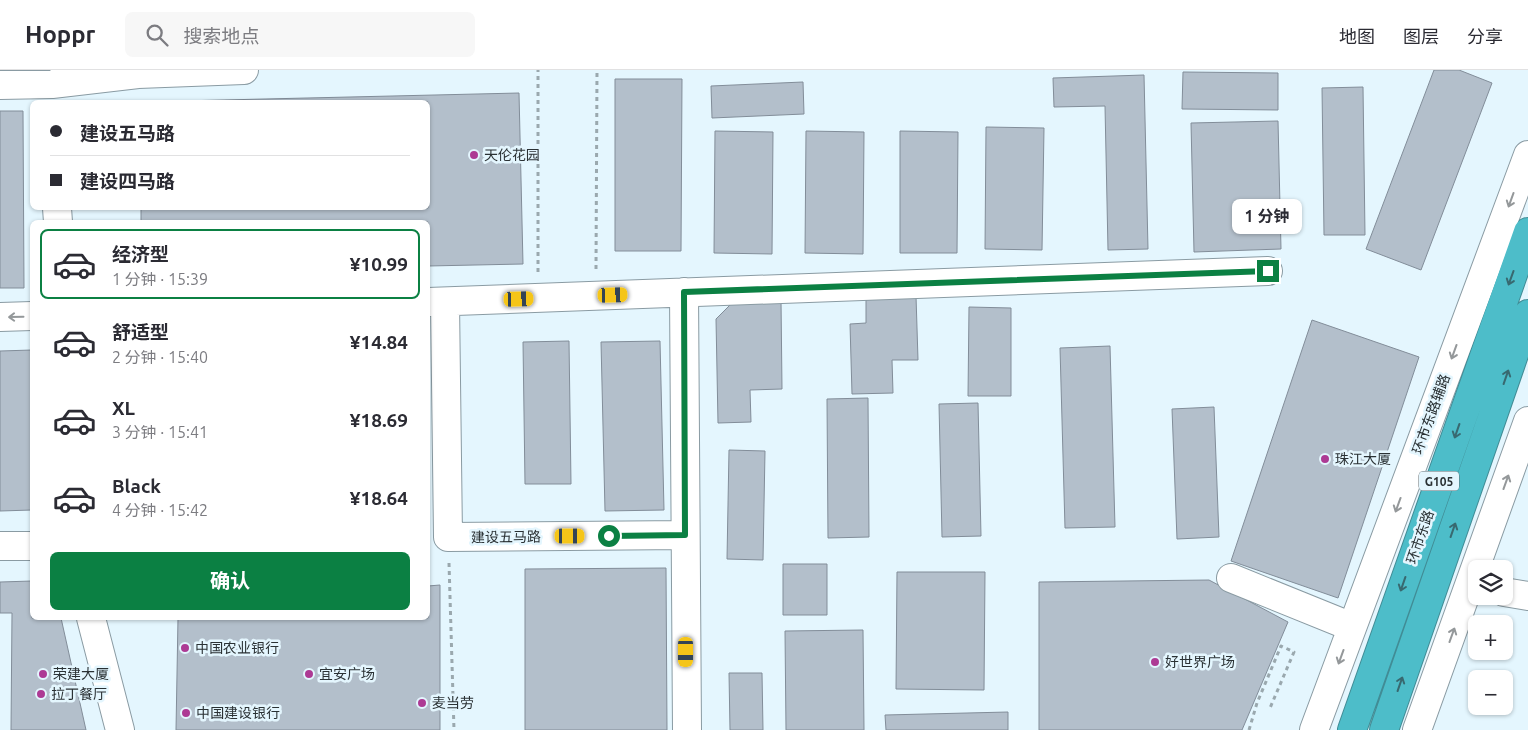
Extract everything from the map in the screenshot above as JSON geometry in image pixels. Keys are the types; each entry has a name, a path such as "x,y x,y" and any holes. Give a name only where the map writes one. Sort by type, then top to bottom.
{"highway":[{"name":"环市东路","path":"1352,730 1528,232"},
{"name":"环市东路","path":"1384,730 1528,314"}],"street":[{"path":"0,85 52,93 138,72 244,70"},
{"name":"环市东路辅路","path":"1314,730 1528,154"},
{"path":"448,538 436,302 1268,271"},
{"path":"684,292 687,730"},
{"path":"0,317 30,316"},
{"path":"1482,560 1528,421"},
{"name":"建设五马路","path":"448,538 685,535"},
{"path":"0,546 30,546"},
{"path":"1231,578 1352,626"},
{"path":"1513,594 1528,596"},
{"path":"1417,730 1468,600"},
{"path":"92,620 120,730"}],"path":[{"path":"538,70 538,298"},
{"path":"596,296 597,70"},
{"path":"448,538 454,730"},
{"path":"1250,730 1255,702 1281,646 1294,652 1270,708"}],"building":[{"path":"1434,70 1459,70 1492,83 1421,270 1366,249"},
{"path":"1183,72 1278,73 1278,110 1182,109"},
{"path":"1144,75 1148,249 1108,250 1105,106 1054,107 1053,78"},
{"path":"615,79 682,79 681,251 615,251"},
{"path":"803,82 804,114 712,118 711,86"},
{"path":"1363,87 1365,235 1324,235 1322,88"},
{"name":"天伦花园","path":"519,93 523,264 430,266 430,220 141,220 141,210 430,210 430,100 223,100"},
{"path":"0,111 23,111 24,288 0,288"},
{"path":"1278,121 1281,249 1194,252 1191,123"},
{"path":"986,127 1044,128 1042,250 985,249"},
{"path":"715,131 773,132 772,254 714,253"},
{"path":"806,131 864,132 863,254 805,253"},
{"path":"900,131 958,132 957,253 900,253"},
{"path":"916,296 918,360 892,360 893,393 852,394 850,324 866,323 866,297"},
{"path":"781,300 782,389 750,390 751,422 718,423 716,319 734,301"},
{"path":"969,307 1011,308 1011,396 968,396"},
{"name":"珠江大厦","path":"1312,320 1419,357 1338,598 1231,561"},
{"path":"569,341 571,484 525,484 523,342"},
{"path":"660,341 664,510 605,511 601,342"},
{"path":"1110,346 1115,527 1065,528 1060,348"},
{"path":"30,350 30,510 0,511 0,351"},
{"path":"868,398 869,537 828,538 827,399"},
{"path":"978,403 981,536 942,537 939,404"},
{"path":"1214,407 1219,537 1177,539 1172,409"},
{"path":"729,450 765,451 763,560 727,559"},
{"path":"783,564 827,564 827,615 783,615"},
{"path":"666,568 667,730 525,730 525,569"},
{"path":"897,572 985,572 984,690 896,689"},
{"name":"好世界广场","path":"1209,580 1288,622 1242,730 1039,730 1039,582"},
{"name":"荣建大厦","path":"30,581 30,620 61,620 86,730 11,730 12,613 0,613 0,582"},
{"name":"宜安广场","path":"440,585 440,730 176,730 178,620 430,620 430,586"},
{"path":"863,630 864,730 786,730 785,631"},
{"path":"729,673 762,673 763,730 730,730"},
{"path":"1008,712 1008,730 886,730 885,715"}],"place":[{"name":"天伦花园","path":"474,155"},
{"name":"珠江大厦","path":"1325,459"},
{"name":"中国农业银行","path":"185,648"},
{"name":"好世界广场","path":"1155,662"},
{"name":"荣建大厦","path":"43,674"},
{"name":"宜安广场","path":"309,674"},
{"name":"拉丁餐厅","path":"41,694"},
{"name":"麦当劳","path":"422,703"},
{"name":"中国建设银行","path":"186,713"}],"route":[{"path":"609,536 685,535 684,292 1268,271"}]}
